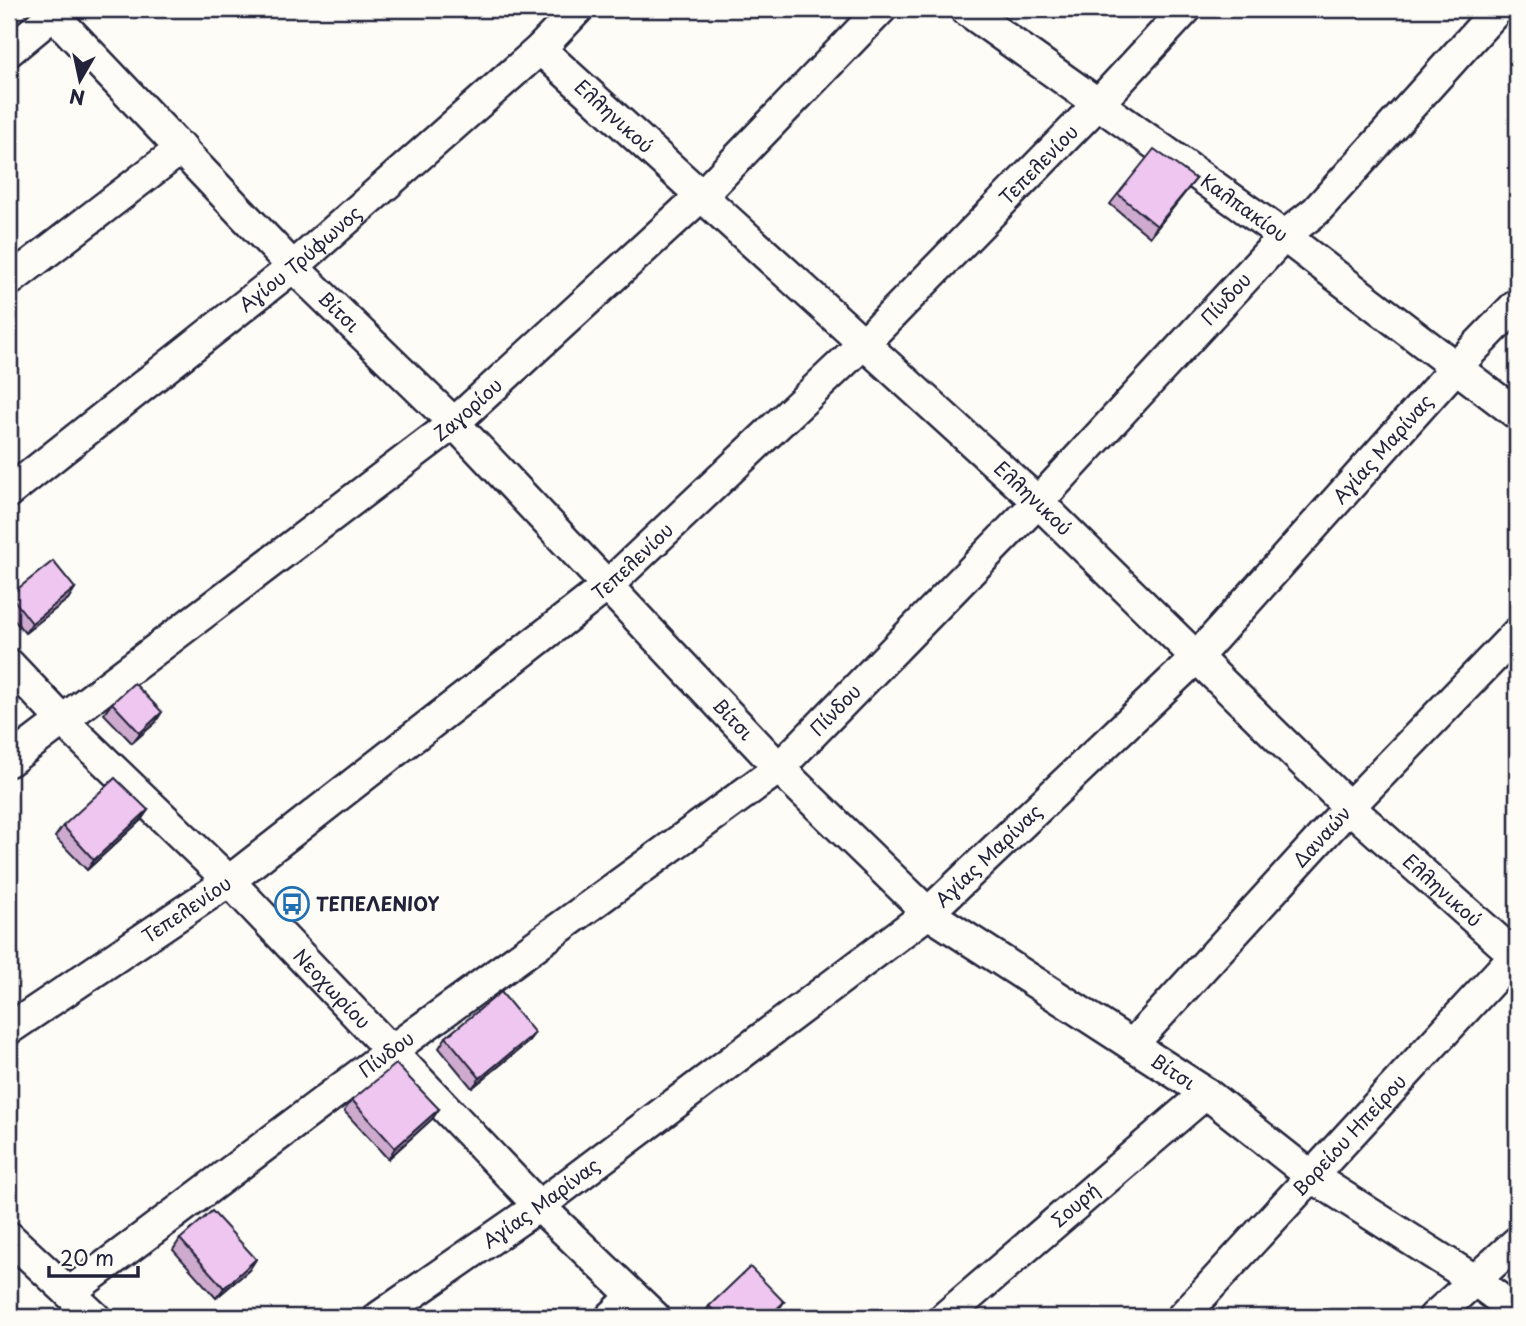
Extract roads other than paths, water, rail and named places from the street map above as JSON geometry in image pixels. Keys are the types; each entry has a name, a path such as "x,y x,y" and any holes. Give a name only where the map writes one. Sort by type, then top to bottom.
{"street":[{"name":"Αγίου Τρύφωνος","path":"9,492 293,267 540,49 578,9"},
{"name":"Ζαγορίου","path":"9,761 64,722 454,423 702,195 847,48 881,9"},
{"name":"Καλπακίου","path":"965,9 1284,236 1517,414"},
{"name":"Τεπελενίου","path":"9,1029 229,881 607,586 865,342 1098,104 1186,9"},
{"name":"Πίνδου","path":"82,1309 392,1050 779,768 1038,502 1284,236 1316,211 1498,9"},
{"path":"9,51 54,11"},
{"name":"Βίτσι","path":"54,11 293,267 454,423 779,768 928,913 1206,1093 1311,1176 1476,1281 1517,1312"},
{"name":"Ελληνικού","path":"540,49 1038,502 1195,659 1349,807 1516,955"},
{"path":"9,281 182,148"},
{"name":"Αγίας Μαρίνας","path":"379,1317 539,1206 928,913 1195,659 1456,367 1517,304"},
{"name":"Δαναών","path":"1132,1045 1349,807 1517,633"},
{"name":"Νεοχωρίου","path":"9,664 64,722 229,881 539,1206 655,1317"},
{"name":"Βορείου Ηπείρου","path":"1182,1317 1516,955"},
{"name":"Σουρή","path":"944,1317 1206,1093"},
{"path":"9,1237 82,1309"},
{"path":"1434,1317 1517,1242"},
{"path":"611,1317 634,1296"}],"place":[{"name":"ΤΕΠΕΛΕΝΙΟΥ","path":"292,904"}]}
